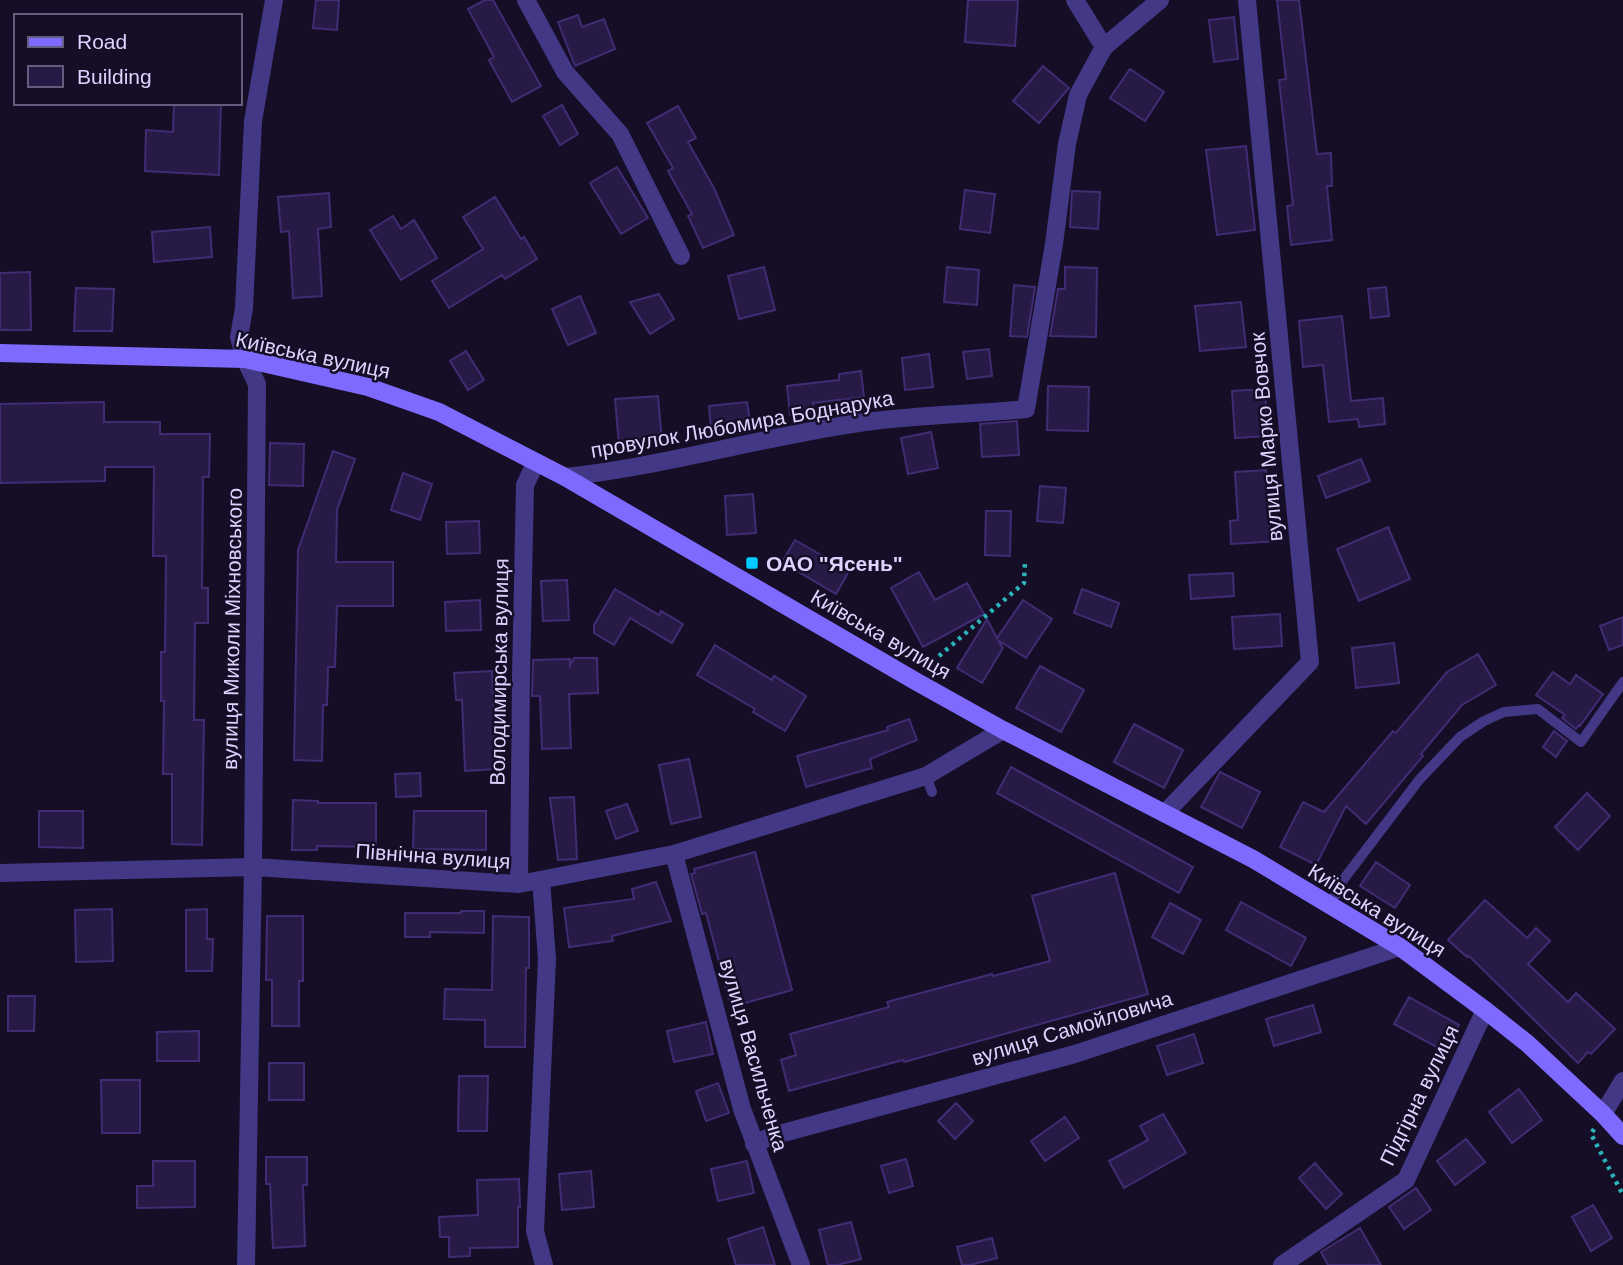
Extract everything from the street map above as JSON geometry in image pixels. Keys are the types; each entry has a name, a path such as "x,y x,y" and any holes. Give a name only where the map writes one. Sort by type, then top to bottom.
{"main road":[{"name":"Київська вулиця","path":"0,352 245,359 368,387 439,412 565,477 1003,730 1253,859 1400,947 1528,1044 1623,1136"}],"street":[{"name":"вулиця Миколи Міхновського","path":"246,1265 257,384 245,359 239,337 244,307 253,121 274,0"},
{"path":"526,0 565,72 620,134 681,256"},
{"path":"1075,0 1104,47"},
{"name":"провулок Любомира Боднарука","path":"565,477 607,472 866,422 1026,409 1054,244 1067,144 1078,95 1104,47 1160,0"},
{"name":"вулиця Марко Вовчок","path":"1165,813 1310,662 1247,0"},
{"name":"Володимирська вулиця","path":"519,884 526,485 536,462"},
{"name":"Північна вулиця","path":"0,873 253,867 519,884 674,854 929,784 1003,730"},
{"name":"вулиця Васильченка","path":"674,854 742,1110 801,1265"},
{"path":"541,880 547,959 535,1231 544,1265"},
{"name":"вулиця Самойловича","path":"754,1144 772,1136 1075,1054 1400,947"},
{"name":"Підгірна вулиця","path":"1282,1265 1406,1180 1485,1010"},
{"path":"1603,1114 1623,1081"}],"lane":[{"path":"1328,904 1338,892 1340,884 1419,780 1460,737 1504,712 1538,709 1581,741 1623,682"}],"path":[{"path":"917,682 932,662 1024,583 1025,562"},
{"path":"1603,1114 1591,1134 1623,1195"}],"building":[{"path":"316,0 339,0 337,30 313,28"},
{"path":"485,0 493,0 541,86 512,102 489,60 494,57 468,9"},
{"path":"968,0 1018,0 1015,46 965,42"},
{"path":"1277,0 1299,0 1317,154 1331,153 1332,186 1327,186 1332,240 1291,245 1287,206 1293,205 1279,80 1286,79"},
{"path":"578,15 582,27 604,19 615,49 575,66 558,22"},
{"path":"1234,17 1238,59 1214,62 1209,20"},
{"path":"1043,66 1069,88 1039,123 1013,101"},
{"path":"1130,69 1164,92 1145,121 1110,98"},
{"path":"174,105 221,105 219,175 145,171 146,130 173,132"},
{"path":"562,105 578,134 560,145 543,116"},
{"path":"678,106 696,138 688,142 714,188 734,235 703,248 688,216 692,214 668,171 673,168 647,123"},
{"path":"1246,146 1255,230 1217,235 1206,150"},
{"path":"617,167 648,218 621,234 590,183"},
{"path":"965,190 995,194 990,233 960,229"},
{"path":"1072,191 1100,192 1098,229 1070,227"},
{"path":"329,193 331,227 318,229 322,296 293,298 289,231 281,232 278,197"},
{"path":"495,197 537,259 505,279 502,275 449,308 432,281 483,249 463,217"},
{"path":"393,216 401,229 414,220 437,258 401,280 370,230"},
{"path":"210,227 212,257 154,262 152,232"},
{"path":"764,267 775,310 739,319 728,276"},
{"path":"947,267 979,270 977,305 944,302"},
{"path":"1065,267 1097,268 1096,337 1050,336 1058,289 1065,289"},
{"path":"30,272 31,330 0,330 0,273"},
{"path":"1014,285 1035,287 1027,337 1010,336"},
{"path":"1386,287 1389,316 1371,318 1368,289"},
{"path":"76,288 114,289 112,331 74,331"},
{"path":"659,294 674,319 650,334 630,302"},
{"path":"580,296 596,333 568,345 552,309"},
{"path":"1241,302 1246,347 1200,351 1195,306"},
{"path":"1342,316 1351,401 1383,398 1385,424 1359,427 1358,419 1329,422 1323,365 1303,367 1299,321"},
{"path":"989,349 992,376 967,379 963,352"},
{"path":"466,351 484,380 468,390 450,361"},
{"path":"929,354 933,387 905,390 902,358"},
{"path":"861,371 864,397 813,403 814,412 790,415 787,386 839,380 839,374"},
{"path":"1048,386 1089,387 1088,431 1047,430"},
{"path":"1265,389 1268,436 1235,438 1232,391"},
{"path":"658,396 662,442 619,445 615,399"},
{"path":"104,402 104,422 160,422 160,434 210,434 209,477 203,477 202,588 208,588 208,623 195,623 194,720 204,720 202,845 172,844 172,774 163,774 164,701 161,701 161,652 165,652 166,556 153,556 154,467 105,467 105,481 0,483 0,404"},
{"path":"747,402 751,427 711,431 709,406"},
{"path":"1017,421 1019,455 982,457 980,424"},
{"path":"931,432 938,468 908,474 901,438"},
{"path":"270,443 304,444 303,486 269,485"},
{"path":"333,451 355,459 337,510 336,562 393,562 393,606 337,606 335,667 328,667 327,705 323,705 322,761 294,760 298,550"},
{"path":"1361,459 1370,481 1326,498 1318,476"},
{"path":"1266,470 1269,518 1276,518 1278,541 1231,544 1230,521 1238,520 1235,472"},
{"path":"403,473 432,484 420,520 391,510"},
{"path":"1040,486 1066,488 1063,523 1037,521"},
{"path":"753,494 756,533 727,535 725,496"},
{"path":"986,511 1011,511 1010,556 985,555"},
{"path":"479,521 480,553 447,554 446,522"},
{"path":"1388,527 1410,579 1359,601 1337,549"},
{"path":"795,540 849,571 836,594 782,562"},
{"path":"919,572 935,600 967,583 984,614 923,647 891,588"},
{"path":"1233,573 1234,596 1191,599 1189,575"},
{"path":"567,580 569,620 543,621 541,581"},
{"path":"615,589 659,615 661,611 683,624 672,643 630,618 614,645 594,633 594,625"},
{"path":"1082,589 1119,603 1111,627 1074,613"},
{"path":"480,600 481,630 446,631 445,602"},
{"path":"1023,600 1052,619 1026,658 998,640 1003,648 982,683 957,668 987,619 997,638"},
{"path":"1280,614 1282,646 1234,649 1232,617"},
{"path":"1623,617 1623,645 1609,650 1600,626"},
{"path":"1394,643 1399,683 1356,688 1352,648"},
{"path":"715,645 772,680 774,676 806,696 785,731 753,712 755,709 697,675"},
{"path":"1478,654 1496,685 1462,705 1366,824 1346,806 1316,865 1280,847 1303,802 1324,812 1447,672"},
{"path":"574,658 597,658 598,693 569,694 571,748 542,749 540,696 532,696 533,660 570,659 570,665"},
{"path":"1040,666 1084,690 1061,732 1016,708"},
{"path":"492,671 496,769 465,771 462,700 456,700 454,673"},
{"path":"1553,672 1570,684 1576,675 1603,694 1576,729 1562,718 1565,715 1536,695"},
{"path":"909,719 917,740 870,759 872,768 806,787 797,756 888,730 887,727"},
{"path":"1134,724 1183,750 1164,788 1114,762"},
{"path":"1554,731 1567,741 1556,757 1543,747"},
{"path":"689,759 701,817 671,824 659,765"},
{"path":"1011,767 1193,867 1179,893 997,793"},
{"path":"1220,772 1260,792 1242,828 1201,807"},
{"path":"420,773 421,796 396,797 395,774"},
{"path":"1587,793 1610,816 1578,850 1555,827"},
{"path":"574,797 577,859 558,860 550,798"},
{"path":"293,800 376,803 376,847 317,846 317,850 292,850"},
{"path":"627,804 638,831 616,839 606,811"},
{"path":"39,811 83,811 83,848 39,847"},
{"path":"414,811 486,811 486,850 413,849"},
{"path":"755,852 792,990 731,1007 706,913 702,914 691,874 695,873 694,869"},
{"path":"1376,862 1410,885 1395,908 1360,886"},
{"path":"1115,873 1148,994 789,1091 781,1060 796,1055 790,1034 889,1007 887,1002 1050,961 1032,896"},
{"path":"656,882 671,921 612,936 613,941 569,947 564,908 634,899 632,889"},
{"path":"1485,900 1527,938 1536,928 1550,941 1528,964 1568,1002 1576,993 1615,1029 1591,1054 1588,1052 1578,1063 1469,956 1448,940"},
{"path":"1241,902 1306,938 1291,966 1226,930"},
{"path":"1170,903 1201,920 1183,954 1152,937"},
{"path":"112,909 113,961 76,962 75,910"},
{"path":"207,909 207,939 213,939 212,971 186,971 186,910"},
{"path":"484,911 484,933 430,932 430,937 405,937 405,913"},
{"path":"267,916 303,916 303,981 299,981 299,1026 272,1026 272,980 266,980"},
{"path":"493,916 529,917 525,1047 485,1047 485,1020 444,1019 445,989 492,990"},
{"path":"8,996 35,996 34,1031 8,1031"},
{"path":"1409,997 1459,1025 1444,1051 1394,1024"},
{"path":"1313,1005 1321,1032 1274,1046 1266,1019"},
{"path":"706,1022 713,1054 674,1062 667,1031"},
{"path":"199,1031 199,1061 157,1061 157,1032"},
{"path":"1194,1034 1203,1063 1167,1075 1157,1046"},
{"path":"269,1063 304,1063 304,1100 269,1100"},
{"path":"459,1076 488,1076 487,1131 458,1131"},
{"path":"101,1080 140,1080 140,1133 102,1133"},
{"path":"718,1083 729,1113 706,1121 696,1091"},
{"path":"1519,1089 1542,1120 1512,1143 1489,1112"},
{"path":"956,1103 973,1121 955,1139 938,1121"},
{"path":"1163,1114 1186,1153 1124,1188 1109,1161 1148,1140 1140,1126"},
{"path":"1065,1117 1079,1138 1045,1161 1031,1141"},
{"path":"1466,1139 1485,1162 1455,1185 1437,1161"},
{"path":"266,1157 307,1157 307,1185 303,1185 305,1246 273,1248"},
{"path":"906,1159 913,1186 889,1193 881,1166"},
{"path":"153,1161 195,1161 195,1207 137,1208 137,1186 153,1186"},
{"path":"747,1161 754,1193 718,1201 711,1169"},
{"path":"1315,1163 1342,1194 1326,1209 1299,1178"},
{"path":"591,1171 594,1207 562,1210 559,1174"},
{"path":"519,1179 518,1247 470,1248 470,1256 449,1257 449,1237 440,1237 439,1217 478,1215 477,1180"},
{"path":"1416,1188 1431,1210 1404,1229 1389,1207"},
{"path":"1593,1205 1612,1238 1591,1251 1572,1217"},
{"path":"851,1222 861,1259 828,1265 819,1230"},
{"path":"763,1227 775,1265 736,1265 728,1239"},
{"path":"1360,1228 1381,1265 1328,1265 1321,1252"},
{"path":"992,1238 997,1258 962,1265 957,1247"}],"place":[{"name":"ОАО \"Ясень\"","path":"752,563"}]}
